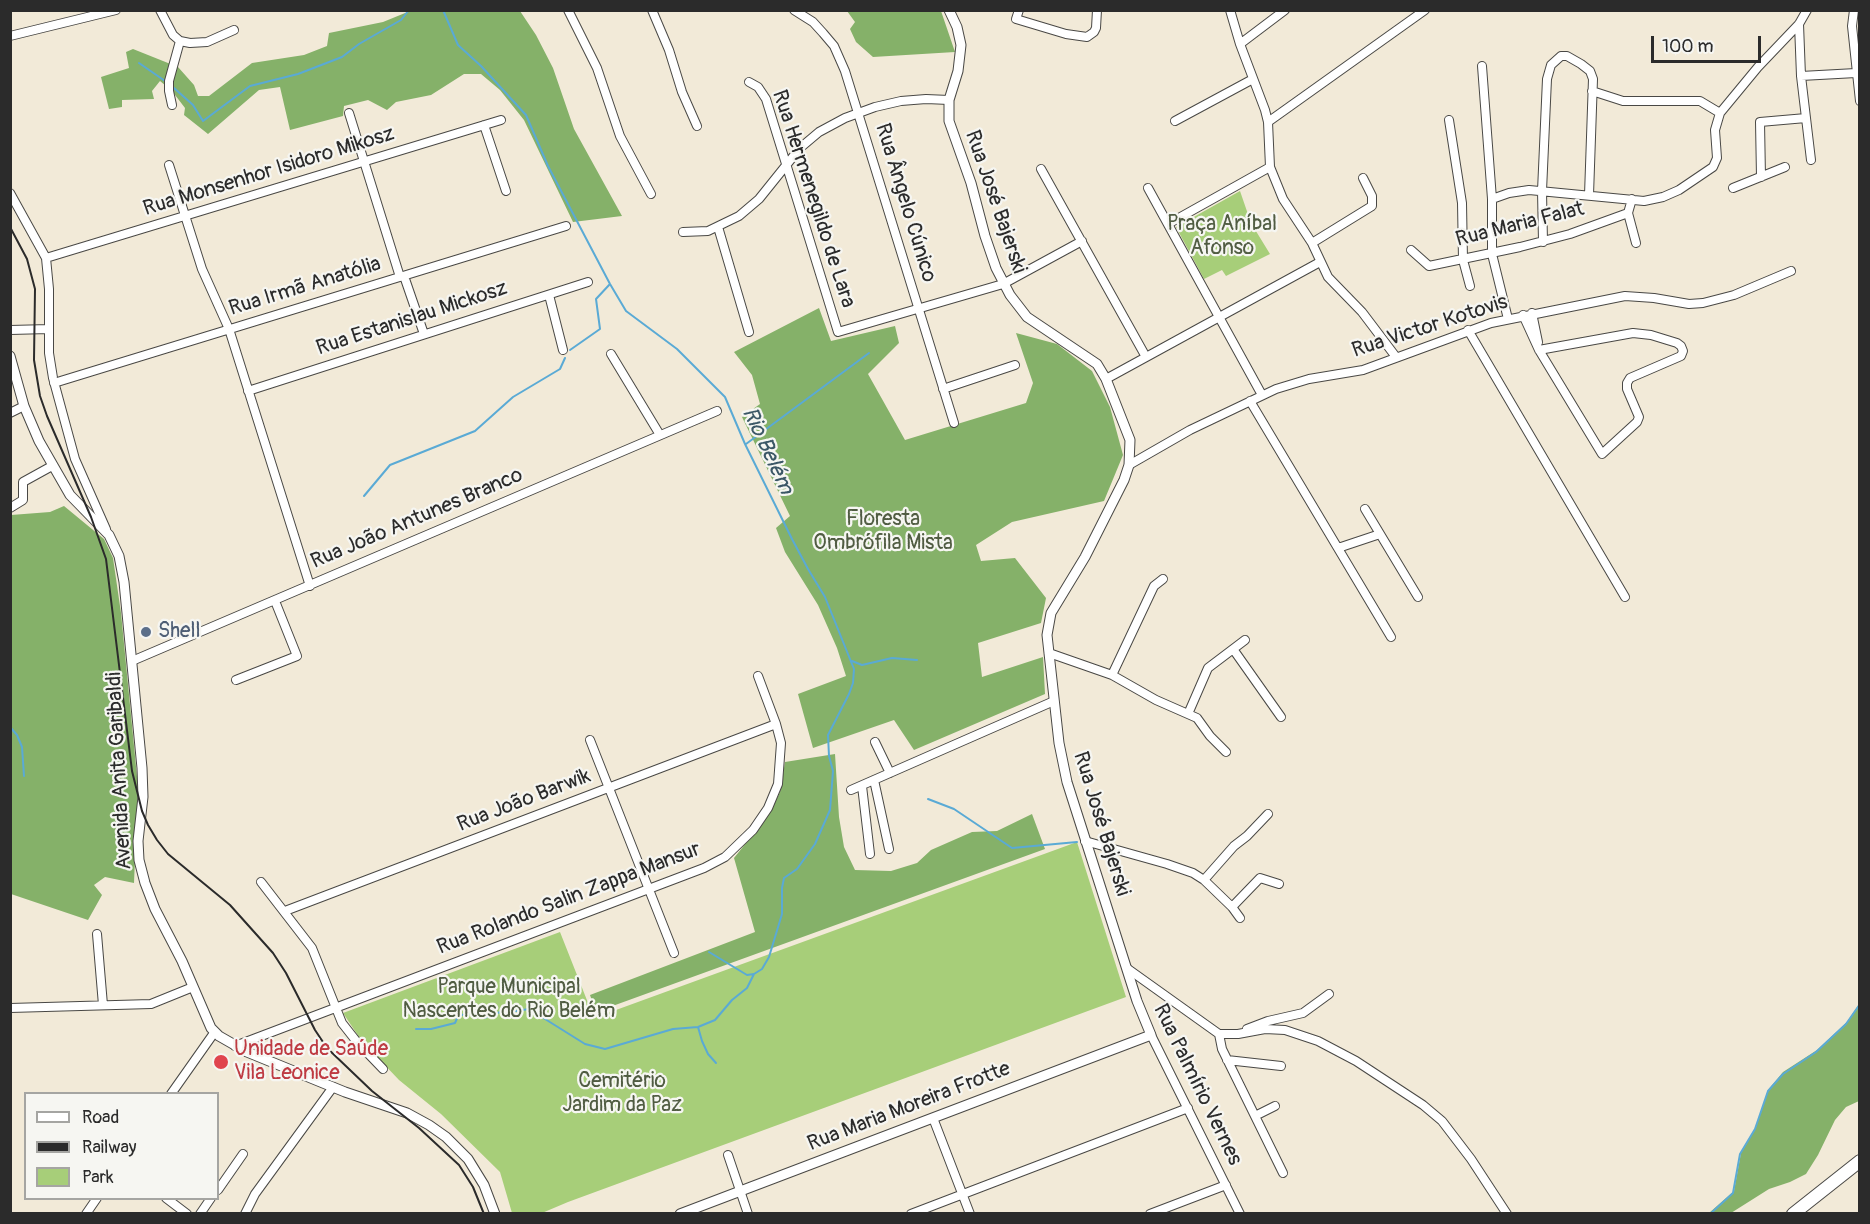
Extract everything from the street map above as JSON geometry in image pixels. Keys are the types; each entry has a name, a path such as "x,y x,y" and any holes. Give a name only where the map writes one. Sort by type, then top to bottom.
{"highway":[{"path":"1793,1214 1860,1161"}],"main road":[{"name":"Rua José Bajerski","path":"949,10 957,27 960,54 958,71 949,100 949,121 968,172 990,252 1003,284 1027,317 1091,358 1106,379 1127,430 1130,450 1129,465 1104,523 1051,613 1047,634 1062,763 1085,841 1128,969"},
{"name":"Avenida Anita Garibaldi","path":"10,356 24,406 52,466 70,495 109,535 122,567 143,777 138,841 139,860 155,909 182,960 204,1016 214,1033"},
{"name":"Rua Palmírio Vernes","path":"1128,969 1142,1015 1151,1035"},
{"path":"214,1033 235,1046 333,1088 407,1113 446,1137 464,1154 477,1172 495,1214"},
{"name":"Rua Maria Moreira Frotte","path":"680,1214 1151,1035"}],"street":[{"path":"10,36 116,10"},
{"path":"160,10 169,29 180,41 207,42 234,30"},
{"path":"568,10 597,68 620,136 651,194"},
{"path":"652,10 697,126"},
{"name":"Rua Ângelo Cúnico","path":"794,10 813,22 834,46 845,71 954,423"},
{"path":"1019,10 1016,19 1066,34 1087,36 1096,28 1097,10"},
{"path":"1230,10 1240,44 1263,102 1268,122 1270,167 1283,200 1312,243 1328,277 1362,312 1396,357"},
{"path":"1240,44 1285,10"},
{"path":"1268,122 1425,10"},
{"path":"1492,200 1518,191 1542,191 1644,201 1670,194 1713,167 1717,158 1715,130 1720,113 1758,67 1799,24 1807,10"},
{"path":"1854,10 1852,26 1860,100"},
{"path":"1799,24 1801,76 1812,160"},
{"path":"172,105 169,91 170,81 180,41"},
{"path":"1543,242 1542,191 1547,79 1551,65 1561,56 1575,60 1590,72 1593,79 1589,195"},
{"path":"1482,66 1492,200 1492,254 1508,319"},
{"path":"1801,76 1856,73"},
{"path":"1175,121 1253,78"},
{"name":"Rua Hermenegildo de Lara","path":"749,82 758,87 766,99 838,332 918,308"},
{"path":"1592,91 1623,101 1700,101 1720,113"},
{"path":"683,232 699,232 718,227 748,210 800,148 819,132 858,113 901,101 949,100"},
{"path":"350,113 402,276 424,334"},
{"path":"1761,177 1760,122 1806,118"},
{"name":"Rua Monsenhor Isidoro Mikosz","path":"46,258 501,120"},
{"path":"1449,120 1462,203 1463,260 1470,286"},
{"path":"484,125 506,191"},
{"path":"170,165 204,277 229,329 310,586"},
{"path":"1168,224 1270,167"},
{"path":"1733,188 1785,167"},
{"path":"1041,169 1146,357"},
{"path":"1312,243 1372,206 1372,196 1363,178"},
{"path":"1148,188 1262,395"},
{"path":"10,193 46,258 49,276 50,362 54,383 75,459 109,535"},
{"path":"1632,199 1628,213 1636,243"},
{"name":"Rua Maria Falat","path":"1411,250 1429,266 1543,242 1628,213"},
{"name":"Rua Irmã Anatólia","path":"54,383 566,226"},
{"path":"718,227 749,332"},
{"path":"918,308 1003,284 1082,241"},
{"path":"1106,379 1320,262"},
{"name":"Rua Victor Kotovis","path":"1129,465 1197,426 1262,395 1297,382 1363,370 1468,330 1532,313 1625,296 1689,304 1703,303 1734,296 1791,271"},
{"name":"Rua Estanislau Mickosz","path":"248,391 588,282"},
{"path":"549,295 563,350"},
{"path":"1532,313 1539,350"},
{"path":"1523,315 1539,350 1602,454 1637,422 1639,417 1627,389 1630,378 1681,356 1683,351 1677,343 1651,335 1633,333 1539,350"},
{"path":"10,330 49,328"},
{"path":"1468,330 1625,597"},
{"path":"611,354 660,435"},
{"path":"943,389 1015,365"},
{"path":"1250,401 1391,637"},
{"path":"10,413 24,406"},
{"name":"Rua João Antunes Branco","path":"132,661 717,411"},
{"path":"10,508 23,500 23,482 52,466"},
{"path":"1365,508 1418,597"},
{"path":"1338,548 1380,534"},
{"path":"1112,675 1154,586 1163,579"},
{"path":"236,680 297,656 275,601"},
{"path":"1188,714 1208,668 1245,640"},
{"path":"1233,649 1281,717"},
{"path":"1049,653 1112,675 1156,700 1188,714 1200,721 1210,736 1226,752"},
{"name":"Rua Rolando Salin Zappa Mansur","path":"235,1046 715,863 736,848 753,830 768,808 778,784 781,750 776,724 758,676"},
{"path":"851,790 1054,701"},
{"name":"Rua João Barwik","path":"285,911 776,724"},
{"path":"590,740 674,953"},
{"path":"875,742 890,773"},
{"path":"873,780 889,849"},
{"path":"862,786 870,854"},
{"path":"1204,880 1234,846 1268,814"},
{"path":"1085,841 1174,866 1204,880 1240,918"},
{"path":"1232,907 1260,878 1280,884"},
{"path":"261,882 312,948 335,1008 349,1033 383,1070"},
{"path":"97,934 103,1005"},
{"path":"1128,969 1219,1034 1238,1034 1276,1028 1298,1033 1356,1061 1442,1121 1507,1214"},
{"path":"10,1008 151,1004 194,987"},
{"path":"1238,1034 1260,1023 1303,1013 1329,994"},
{"path":"172,1092 214,1033"},
{"path":"1219,1034 1227,1060 1283,1173"},
{"name":"Rua Palmírio Vernes","path":"1151,1035 1240,1214"},
{"path":"1227,1060 1281,1066"},
{"path":"245,1214 255,1194 333,1088"},
{"path":"1255,1116 1275,1106"},
{"path":"911,1214 1188,1108"},
{"path":"933,1118 970,1214"},
{"path":"219,1186 243,1154"},
{"path":"728,1155 748,1214"},
{"path":"1150,1214 1226,1185"},
{"path":"86,1214 96,1200"},
{"path":"169,1200 187,1214"},
{"path":"200,1214 210,1200"}],"green space":[{"path":"410,11 520,11 536,35 553,68 574,129 622,216 573,222 524,120 500,90 481,74 464,74 431,95 396,102 387,110 368,100 344,106 343,116 290,130 280,87 259,90 208,134 184,115 185,108 172,91 160,81 152,91 154,99 122,100 122,107 109,109 101,77 129,68 126,52 133,49 178,67 194,85 198,96 209,96 252,63 304,55 327,46 329,33 383,22"},
{"path":"847,11 941,11 955,52 873,57 856,42 850,29 855,22"},
{"name":"Praça Aníbal Afonso","path":"1240,191 1251,223 1270,254 1226,276 1222,270 1204,279 1176,227"},
{"name":"Floresta Ombrófila Mista","path":"819,308 831,341 895,326 899,343 868,374 905,440 1026,403 1033,383 1016,333 1057,344 1092,371 1110,407 1123,455 1104,501 1012,522 976,545 981,561 1015,558 1046,598 1041,623 978,643 982,677 1043,657 1045,694 914,750 894,720 813,748 798,694 846,676 837,648 818,605 785,552 776,528 790,516 742,417 760,404 752,375 734,352"},
{"path":"64,506 104,539 113,558 121,613 138,787 134,883 105,877 94,885 102,895 88,920 11,894 11,515 50,512"},
{"path":"835,754 839,817 844,847 855,870 891,871 917,863 931,850 972,832 997,831 1032,814 1045,849 596,1012 590,995 755,932 734,858 770,813 780,792 785,762"},
{"name":"Cemitério Jardim da Paz","path":"1077,842 1126,997 542,1213 512,1213 500,1172 441,1114 399,1080 361,1040 343,1013 560,932 594,1018"},
{"path":"1859,1004 1859,1101 1846,1107 1835,1120 1806,1174 1769,1189 1731,1213 1709,1213 1734,1191 1741,1153 1756,1127 1768,1090 1783,1072 1817,1050 1847,1022"}],"waterway":[{"path":"174,88 193,105 203,121 250,86 298,74 342,57 359,44 401,20 409,10"},
{"name":"Rio Belém","path":"416,1029 431,1029 455,1023 458,1016 469,1013 484,1018 503,1011 529,1009 585,1044 605,1049 673,1029 698,1027 715,1020 732,1000 747,988 754,974 762,969 769,957 782,914 784,878 797,869 815,844 830,810 833,771 829,756 828,735 849,694 854,669 825,597 792,539 745,444 725,397 677,349 626,311 548,166 526,115 481,66 458,45 443,10"},
{"path":"139,63 165,81"},
{"path":"570,350 600,329 596,299 610,284"},
{"path":"746,444 869,353"},
{"path":"364,496 390,465 475,431 513,397 560,369 565,358"},
{"path":"852,661 862,665 892,658 917,660"},
{"path":"10,727 17,735 22,747 24,776"},
{"path":"928,799 954,809 1012,848 1077,842"},
{"path":"709,952 747,975 754,974"},
{"path":"1710,1214 1733,1193 1740,1154 1755,1129 1768,1091 1783,1074 1816,1052 1846,1024 1860,1004"},
{"path":"698,1027 708,1054 716,1063"}],"railway":[{"path":"10,227 27,259 35,289 34,360 40,396 91,517 106,559 132,771 148,825 168,854 230,905 273,953 327,1048 372,1091 419,1128 459,1165 473,1187 484,1214"}],"place":[{"name":"Shell","path":"146,632"},
{"name":"Unidade de Saúde Vila Leonice","path":"221,1062"}],"park label":[{"name":"Parque Municipal Nascentes do Rio Belém","path":"509,1000"}]}
